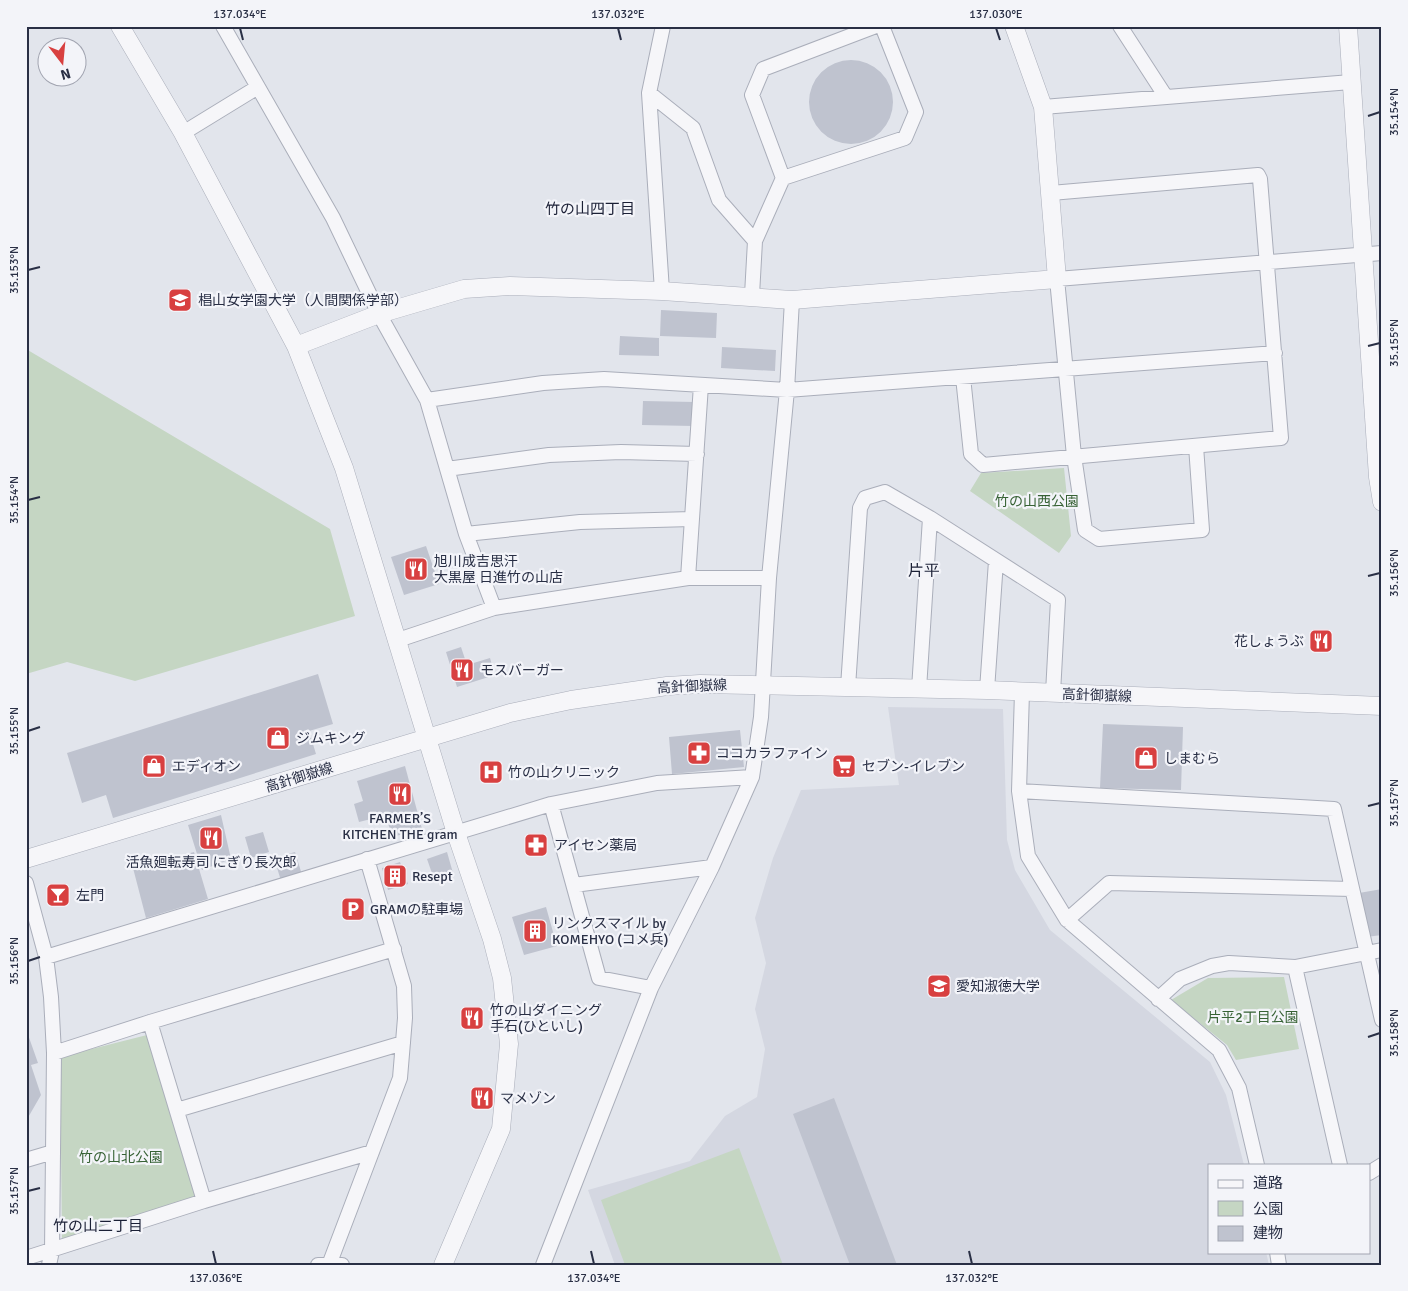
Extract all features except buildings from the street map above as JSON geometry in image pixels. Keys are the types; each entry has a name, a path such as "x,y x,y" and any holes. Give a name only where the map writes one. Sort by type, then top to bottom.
{"street":[{"path":"120,26 183,133 296,346 344,468 429,739 456,833 492,939 502,978 509,1044 501,1129 443,1265"},
{"path":"223,26 333,218 379,314 426,400 466,534 494,608"},
{"path":"662,291 649,93 663,26"},
{"path":"752,296 754,241 783,178 752,95 763,69 876,26"},
{"path":"783,178 905,138 916,112 882,26"},
{"path":"1014,26 1043,107 1074,456 1085,530 1099,539 1202,530 1196,446"},
{"path":"1120,26 1166,96"},
{"path":"1348,26 1350,82 1382,502"},
{"path":"1043,107 1350,82"},
{"path":"183,133 258,87"},
{"path":"649,93 693,128 719,200 754,241"},
{"path":"962,377 971,454 983,465 1281,438 1260,178 1258,175 1051,193"},
{"path":"296,346 379,314 464,289 510,286 662,291 792,300 1382,253"},
{"path":"543,1265 651,988 712,867 752,777 761,717 769,578 787,390 792,300"},
{"path":"426,400 543,383 604,379 787,390 1274,353"},
{"path":"688,578 701,385"},
{"path":"448,469 549,455 621,452 697,454"},
{"path":"848,687 860,508 865,498 885,492 930,518 1058,600 1053,693"},
{"path":"919,689 930,518"},
{"path":"466,534 580,522 692,519"},
{"path":"987,690 996,561"},
{"path":"398,640 494,608 688,578 769,578"},
{"name":"高針御嶽線","path":"26,859 510,713 571,700 667,686 762,684 987,690 1382,706"},
{"path":"1022,692 1019,791 1028,856 1067,920 1219,1050 1239,1088 1257,1164"},
{"path":"46,957 551,804 657,783 752,777"},
{"path":"1019,791 1334,809 1382,1020"},
{"path":"551,804 599,978 651,988"},
{"path":"330,1265 372,1152 384,1126 400,1078 405,1018 404,986 367,859"},
{"path":"574,885 712,867"},
{"path":"26,883 46,957 54,1053 50,1258"},
{"path":"1067,920 1110,883 1352,889"},
{"path":"54,1053 150,1022 394,949"},
{"path":"1158,999 1180,979 1212,966 1229,963 1295,967 1382,950"},
{"path":"1295,967 1340,1164"},
{"path":"150,1022 204,1201"},
{"path":"177,1110 403,1043"},
{"path":"26,1160 53,1152"},
{"path":"26,1258 50,1258 204,1201 372,1152"},
{"path":"1370,1172 1382,1165"}],"shaded area":[{"name":"愛知淑徳大学","path":"888,707 1003,709 1007,840 1015,870 1050,930 1210,1062 1226,1095 1244,1164 1208,1164 1208,1254 1266,1254 1269,1265 615,1265 588,1190 690,1161 725,1116 757,1097 765,1049 755,1009 766,963 755,918 773,858 801,790 899,785"}],"green space":[{"path":"26,349 330,529 355,616 135,681 67,662 26,674"},
{"name":"竹の山西公園","path":"1064,468 1071,536 1059,553 970,491 981,473"},
{"name":"片平2丁目公園","path":"1284,977 1299,1049 1236,1060 1227,1045 1171,1000 1208,978"},
{"name":"竹の山北公園","path":"147,1035 197,1197 62,1239 60,1057"},
{"path":"739,1148 783,1265 625,1265 601,1200"}],"place":[{"name":"椙山女学園大学（人間関係学部）","path":"180,300"},
{"name":"旭川成吉思汗 大黒屋 日進竹の山店","path":"416,569"},
{"name":"花しょうぶ","path":"1321,641"},
{"name":"モスバーガー","path":"462,670"},
{"name":"ジムキング","path":"278,738"},
{"name":"ココカラファイン","path":"699,753"},
{"name":"しまむら","path":"1146,758"},
{"name":"エディオン","path":"154,766"},
{"name":"セブン-イレブン","path":"844,766"},
{"name":"竹の山クリニック","path":"491,772"},
{"name":"FARMER’S KITCHEN THE gram","path":"400,794"},
{"name":"活魚廻転寿司 にぎり長次郎","path":"211,838"},
{"name":"アイセン薬局","path":"536,845"},
{"name":"Resept","path":"395,876"},
{"name":"左門","path":"58,895"},
{"name":"GRAMの駐車場","path":"353,909"},
{"name":"リンクスマイル by KOMEHYO (コメ兵)","path":"535,931"},
{"name":"愛知淑徳大学","path":"939,986"},
{"name":"竹の山ダイニング 手石(ひといし)","path":"472,1018"},
{"name":"マメゾン","path":"482,1098"}],"district":[{"name":"竹の山四丁目","path":"590,209"},
{"name":"片平","path":"924,570"},
{"name":"竹の山二丁目","path":"98,1226"}]}
